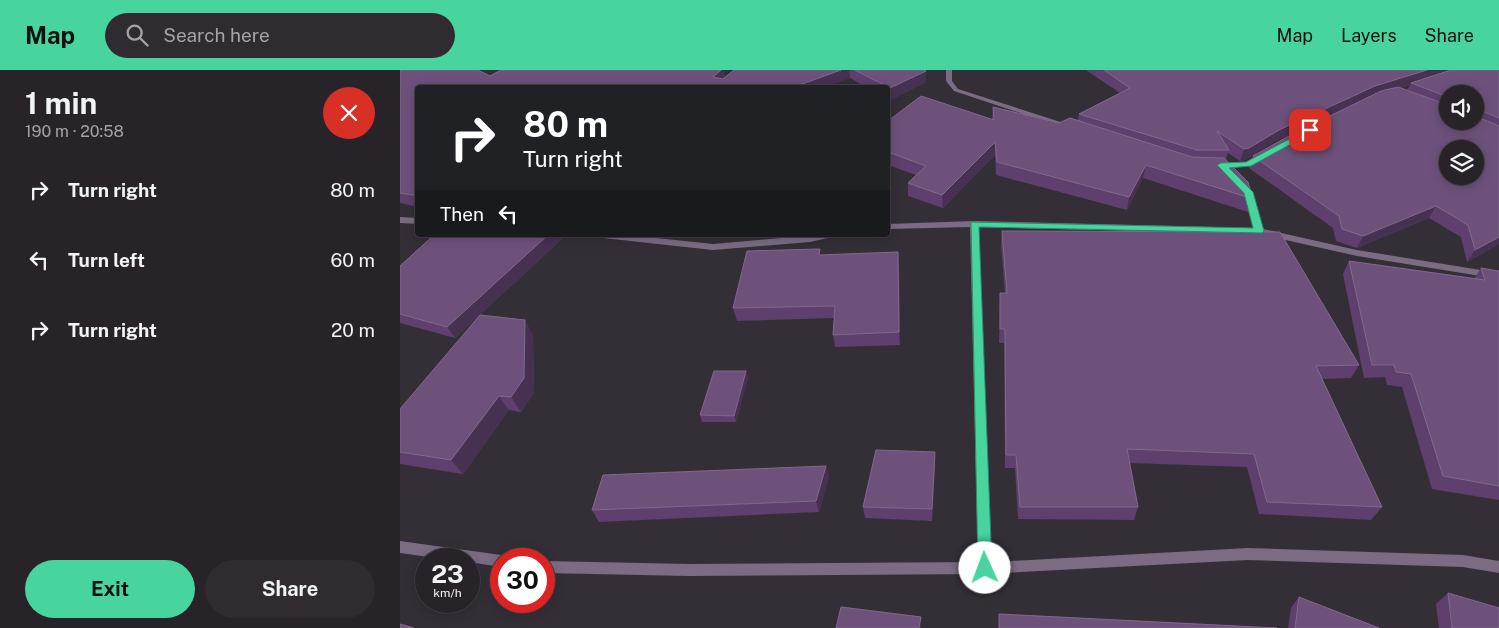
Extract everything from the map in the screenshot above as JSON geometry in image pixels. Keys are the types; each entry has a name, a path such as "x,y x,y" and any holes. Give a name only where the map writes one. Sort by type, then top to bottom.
{"street":[{"path":"949,70 949,81 956,90 1080,129"},
{"path":"1211,165 1248,164 1271,150"},
{"path":"1221,165 1228,172"},
{"path":"1242,186 1249,192 1259,231"},
{"path":"400,220 415,221"},
{"path":"974,224 985,568"},
{"path":"890,226 974,224 1259,231 1357,253 1499,276"},
{"path":"622,237 714,247 820,237"},
{"path":"400,547 490,559"},
{"path":"555,567 688,570 985,568 1248,554 1463,561 1499,567"}],"building":[{"path":"400,70 478,70 490,76 501,70 721,70 713,77 723,79 734,70 841,70 799,85 415,85 415,196 400,193"},
{"path":"855,70 926,71 890,88 890,85 884,85"},
{"path":"1104,70 1427,70 1375,86 1279,130 1249,148 1244,149 1217,131 1229,150 1197,150 1079,114 1130,88"},
{"path":"1451,70 1499,70 1499,118 1484,112 1484,85 1439,85 1439,94 1411,83"},
{"path":"1398,87 1439,102 1439,130 1484,130 1484,120 1499,126 1499,237 1475,250 1468,225 1436,206 1363,236 1342,229 1339,216 1253,156 1287,137 1381,91"},
{"path":"921,96 994,120 993,107 1059,123 1070,118 1192,157 1224,158 1248,182 1253,199 1146,165 1129,197 997,162 995,142 942,195 908,183 926,166 890,153 890,119"},
{"path":"1002,231 1280,232 1359,365 1316,366 1382,507 1267,502 1254,454 1127,449 1138,507 1020,507 1016,455 1006,455 1005,329 1000,329 1000,293 1007,293"},
{"path":"432,237 546,237 447,327 400,314 400,266"},
{"path":"820,249 819,255 898,252 899,332 833,335 835,306 733,308 747,251"},
{"path":"1349,261 1485,280 1481,268 1499,271 1499,486 1443,476 1411,374 1396,372 1394,365 1372,365"},
{"path":"480,315 525,320 524,378 511,397 499,396 451,460 400,452 400,409"},
{"path":"714,371 746,371 734,416 700,415"},
{"path":"876,450 935,452 932,509 863,507"},
{"path":"826,466 816,501 592,510 603,475"},
{"path":"1448,593 1499,608 1499,628 1452,628"},
{"path":"1299,597 1379,628 1295,628"},
{"path":"841,607 921,617 919,628 836,628"},
{"path":"999,614 1277,628 999,628"},
{"path":"400,624 414,628 400,628"}],"route":[{"path":"985,568 974,224 1259,231 1249,192 1221,165 1248,164 1310,130"}]}
